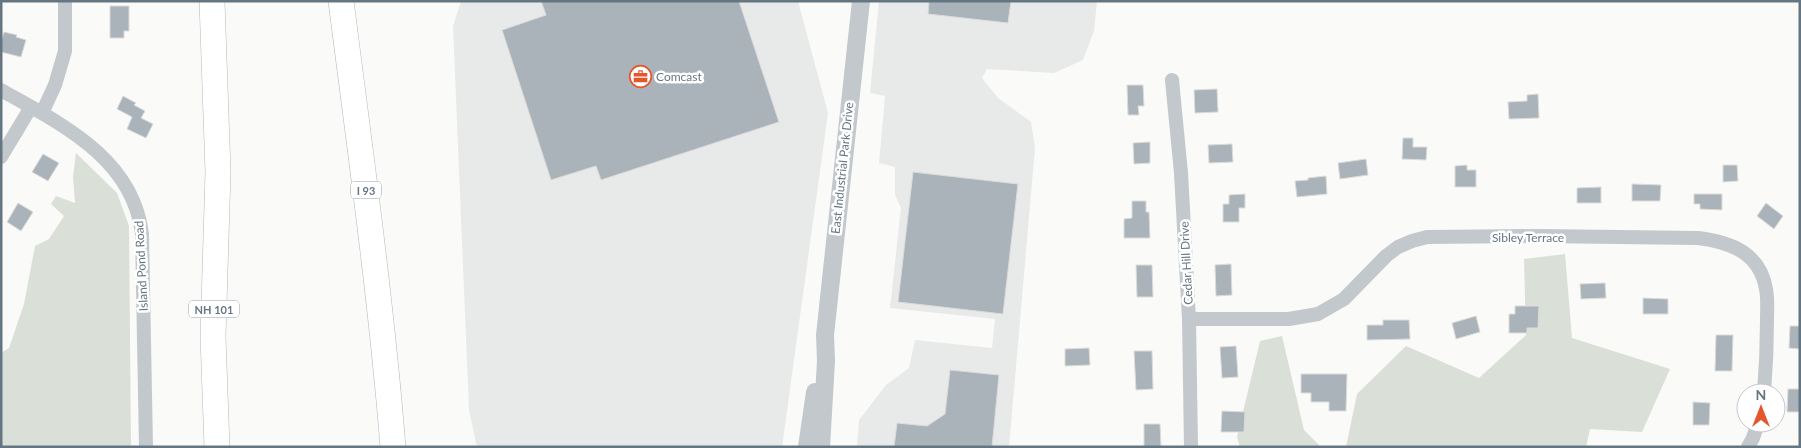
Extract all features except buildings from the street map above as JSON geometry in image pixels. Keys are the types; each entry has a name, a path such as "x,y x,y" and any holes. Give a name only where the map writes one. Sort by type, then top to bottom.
{"highway":[{"path":"212,1 218,172 231,359 234,447"},
{"name":"I 93","path":"341,1 373,245 388,378 400,447"},
{"name":"NH 101","path":"217,447 214,337 218,172"},
{"path":"388,378 393,447"}],"street":[{"path":"1,158 37,110 58,76 65,51 66,1"},
{"name":"East Industrial Park Drive","path":"807,447 819,362 825,335 861,1"},
{"name":"Cedar Hill Drive","path":"1172,80 1181,174 1189,319 1192,447"},
{"name":"Island Pond Road","path":"1,90 77,135 107,161 127,188 140,219 146,447"},
{"name":"Sibley Terrace","path":"1189,319 1289,319 1318,314 1344,299 1386,256 1412,241 1427,237 1698,238 1729,244 1743,251 1754,262 1762,275 1766,290 1767,334 1765,383"},
{"name":"East Industrial Park Drive","path":"822,447 826,361 825,335"},
{"path":"1748,447 1755,433"}],"shaded area":[{"path":"461,1 798,1 828,113 782,447 477,447 469,410 453,26"},
{"path":"879,1 1097,1 1094,31 1083,60 1054,73 987,69 982,78 998,98 1031,122 1035,148 1009,447 857,447 859,420 886,385 909,368 915,340 992,348 995,319 890,308 901,208 895,195 895,167 879,163 885,96 870,93"},
{"path":"76,153 117,193 129,226 131,447 1,447 1,353 9,348 24,304 35,246 49,239 64,216 51,204 56,196 75,203 73,177"},
{"path":"1565,254 1572,338 1670,369 1642,432 1590,429 1586,447 1346,447 1357,394 1406,346 1479,378 1526,335 1524,259"},
{"path":"1282,336 1304,430 1321,447 1240,447 1237,437 1260,341"}],"place":[{"name":"Comcast","path":"640,76"}]}
